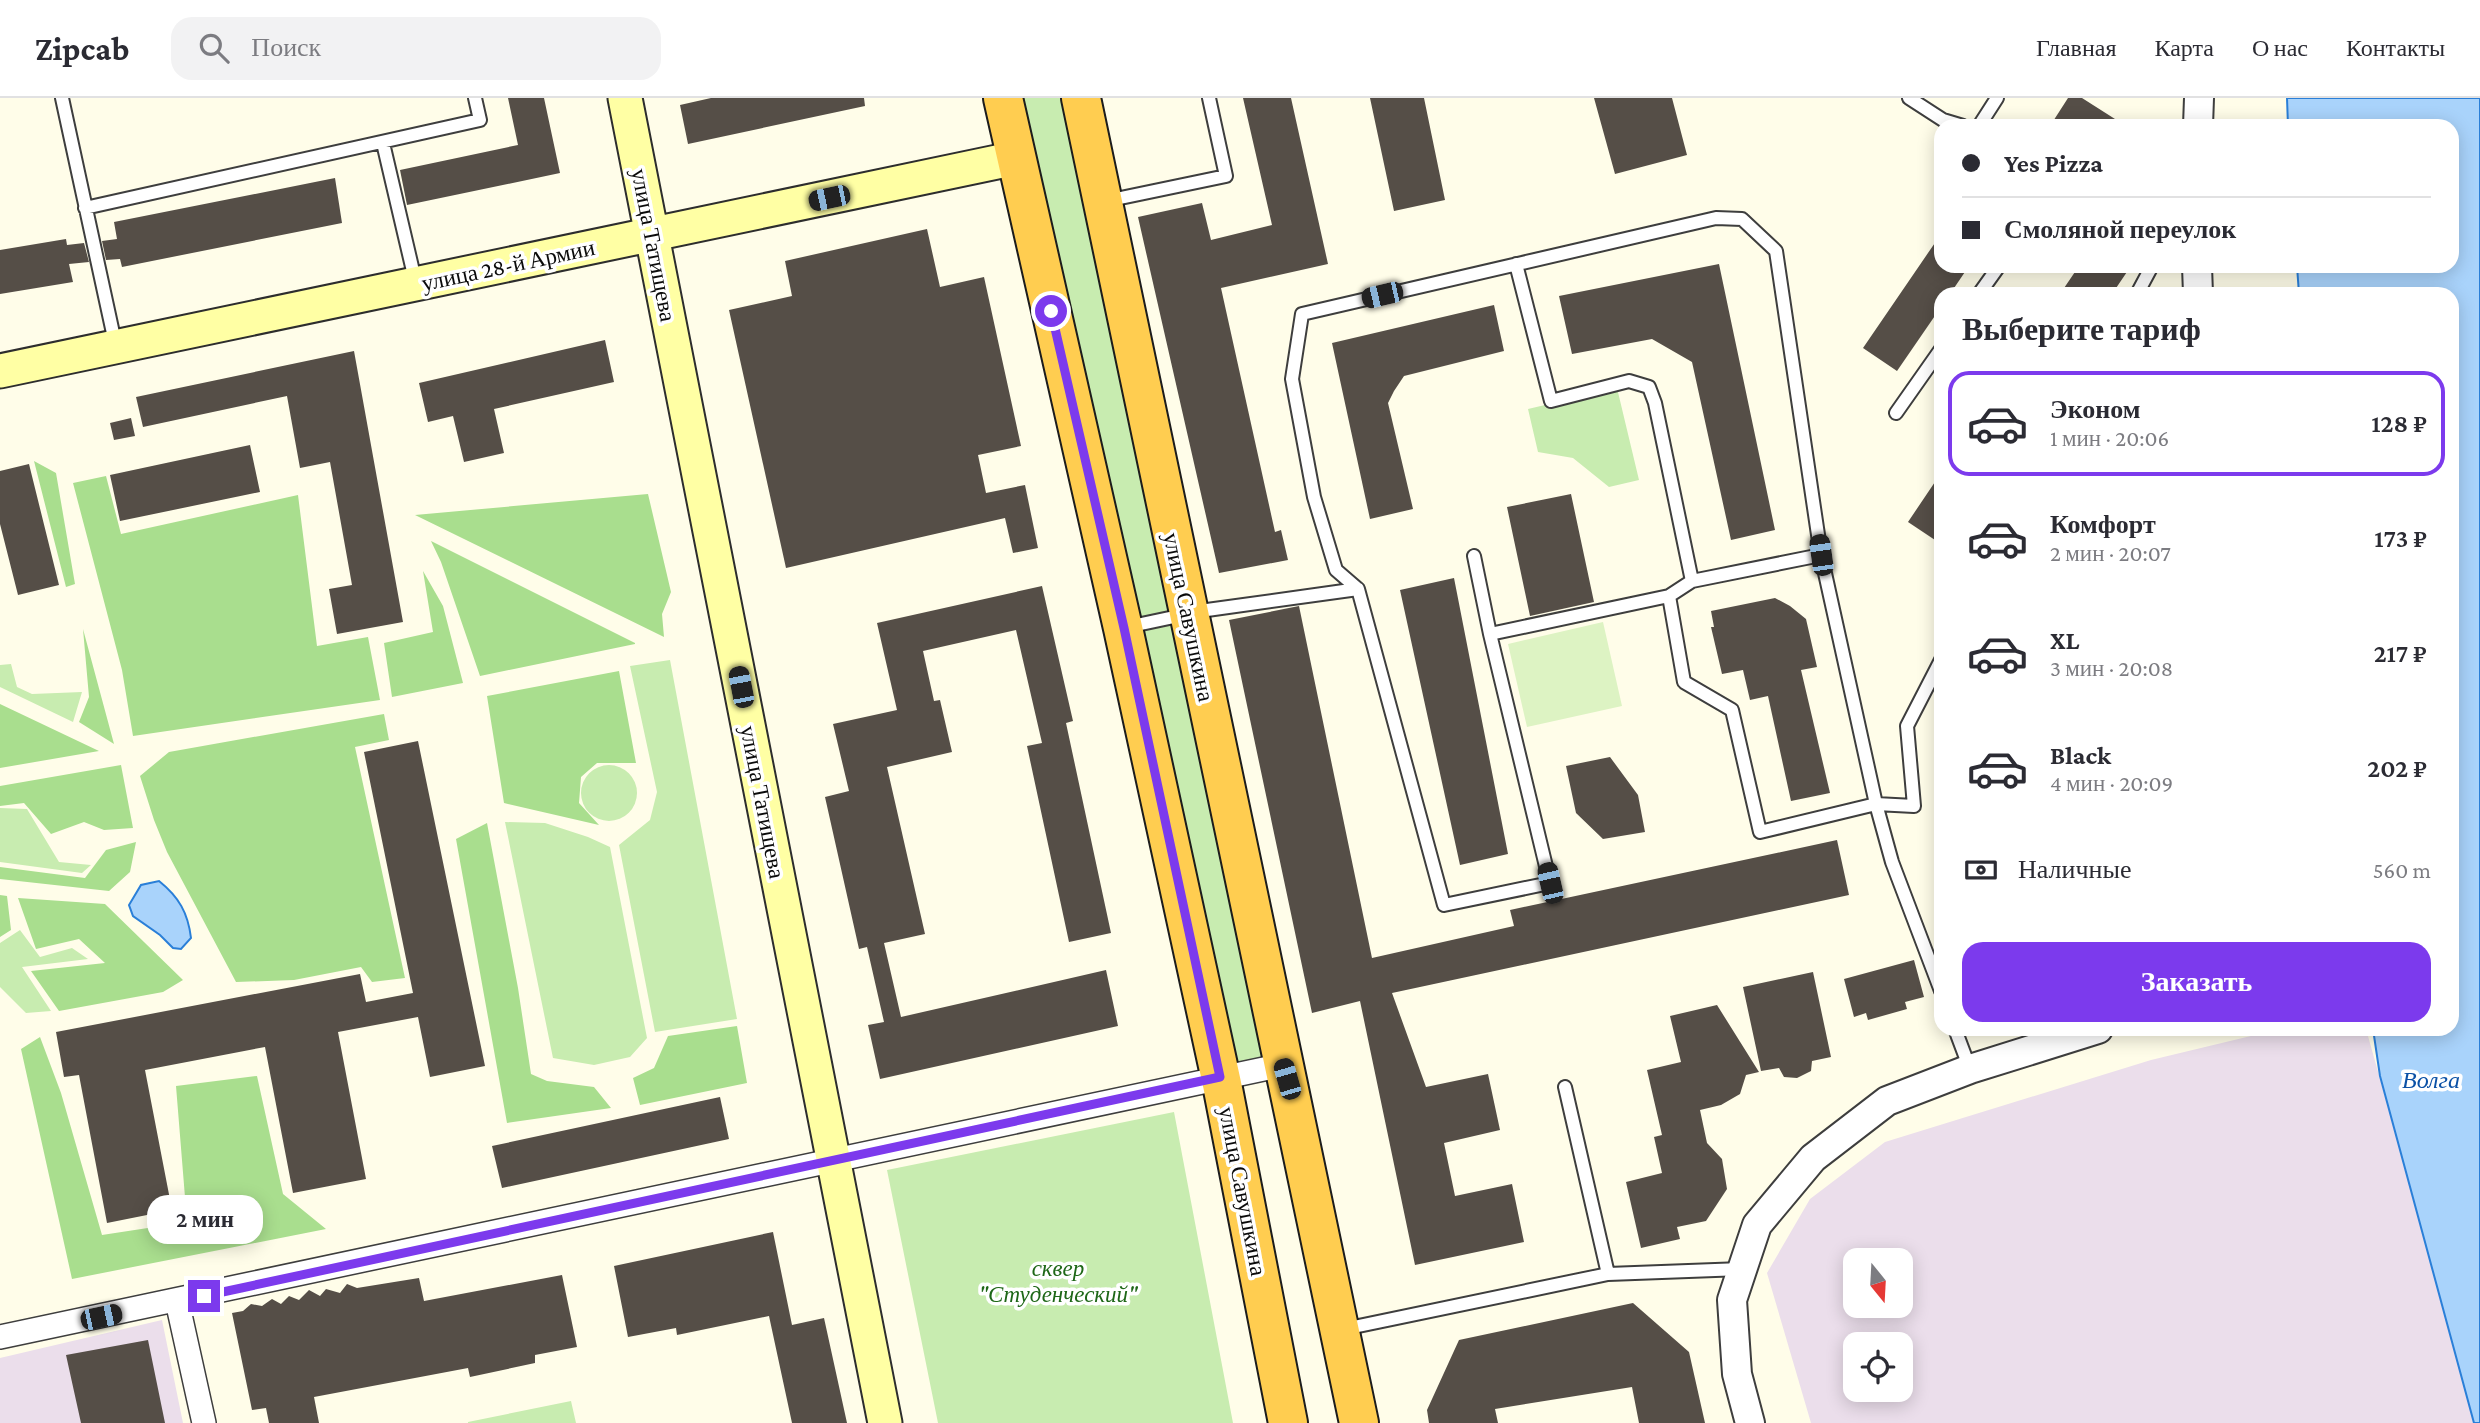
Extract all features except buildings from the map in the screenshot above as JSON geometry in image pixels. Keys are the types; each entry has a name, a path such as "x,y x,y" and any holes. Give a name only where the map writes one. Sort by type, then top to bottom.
{"highway":[{"name":"улица Савушкина","path":"1003,98 1124,628 1220,1077 1289,1423"},
{"name":"улица Савушкина","path":"1081,98 1359,1423"}],"main road":[{"name":"улица Татищева","path":"625,98 885,1423"},
{"name":"улица 28-й Армии","path":"0,371 1016,158"}],"street":[{"path":"2199,98 2199,119"},
{"path":"1750,1423 1737,1374 1732,1300 1757,1225 1813,1158 1887,1101 1970,1069 2076,1036"},
{"path":"0,1337 1283,1065"},
{"path":"177,1301 204,1423"}],"lane":[{"path":"62,98 116,347"},
{"path":"85,208 480,120 475,98"},
{"path":"1102,202 1226,176 1209,98"},
{"path":"1909,98 1941,119"},
{"path":"1984,119 1997,98"},
{"path":"383,143 416,284"},
{"path":"1474,556 1550,883 1444,905 1358,589 1336,570 1314,497 1292,379 1302,314 1716,218 1742,219 1776,251 1821,555 1876,804 1892,862 1934,973"},
{"path":"1516,264 1551,401 1629,381 1648,387 1655,403 1692,581"},
{"path":"1896,412 1934,359"},
{"path":"1490,634 1669,596 1692,581 1821,555"},
{"path":"1124,628 1188,614 1358,589"},
{"path":"1669,596 1684,682 1732,710 1760,832 1876,804 1914,806 1907,726 1934,674"},
{"path":"1958,1036 1970,1069"},
{"path":"1565,1087 1608,1274"},
{"path":"1338,1330 1608,1274 1742,1269"}],"shaded area":[{"path":"2251,1036 2368,1036 2477,1423 1811,1423 1767,1273 1810,1199 1885,1142 2151,1060"},
{"path":"162,1320 183,1423 0,1423 0,1358"}],"green space":[{"path":"1014,98 1077,98 1274,1059 1229,1068"},
{"path":"1617,388 1639,480 1609,487 1573,458 1538,452 1528,409"},
{"path":"34,461 56,473 75,584 66,587"},
{"path":"106,476 121,534 298,495 317,646 368,637 380,700 133,736 122,670 73,483"},
{"path":"648,494 671,592 662,614 664,637 415,515"},
{"path":"431,541 635,644 480,676 441,562"},
{"path":"423,571 443,606 463,683 392,697 384,643 433,632"},
{"path":"1603,622 1622,706 1527,727 1508,644"},
{"path":"83,629 114,744 79,722 89,697"},
{"path":"670,660 737,1019 655,1032 619,845 650,820 657,792 630,666"},
{"path":"11,664 17,687 32,694 82,692 73,722 0,687 0,665"},
{"path":"619,671 636,763 597,763 581,777 579,803 599,825 504,803 487,696"},
{"path":"0,704 99,751 0,768"},
{"path":"384,714 389,740 355,747 405,978 372,982 361,967 294,980 236,982 167,852 140,776 169,752"},
{"path":"121,765 133,828 104,830 84,822 51,834 24,803 0,806 0,786"},
{"path":"609,765 624,770 632,778 637,793 632,808 624,816 609,821 594,816 586,808 581,793 586,778 594,770"},
{"path":"0,808 27,809 59,862 91,865 82,873 0,862"},
{"path":"505,822 545,823 610,847 647,1038 630,1057 594,1065 553,1058"},
{"path":"487,823 531,1074 547,1081 594,1087 611,1108 507,1123 456,839"},
{"path":"136,842 130,872 109,891 0,879 0,867 85,878 106,850"},
{"path":"0,895 7,896 11,930 0,937"},
{"path":"18,898 105,904 183,980 163,992 59,1011 31,971 105,963 79,939 36,949"},
{"path":"20,930 40,957 72,948 88,959 22,967 51,1011 26,1013 0,987 0,943"},
{"path":"737,1026 747,1083 640,1105 633,1078 654,1068 668,1036"},
{"path":"40,1037 61,1093 102,1235 187,1222 176,1086 257,1076 283,1194 326,1229 72,1279 21,1049"},
{"name":"сквер \"Студенческий\"","path":"1174,1112 1233,1423 938,1423 887,1170"},
{"path":"571,1401 576,1423 468,1423 468,1422"}],"water":[{"name":"Волга","path":"2287,98 2480,98 2480,1423 2474,1423 2380,1076 2374,1036 2459,1036 2459,287 2298,287 2298,273 2459,273 2459,119 2288,119"},
{"path":"159,881 177,899 188,921 191,938 181,949 173,948 133,916 129,905 141,885"}],"route":[{"path":"204,1296 1220,1077 1124,628 1051,311"}]}
